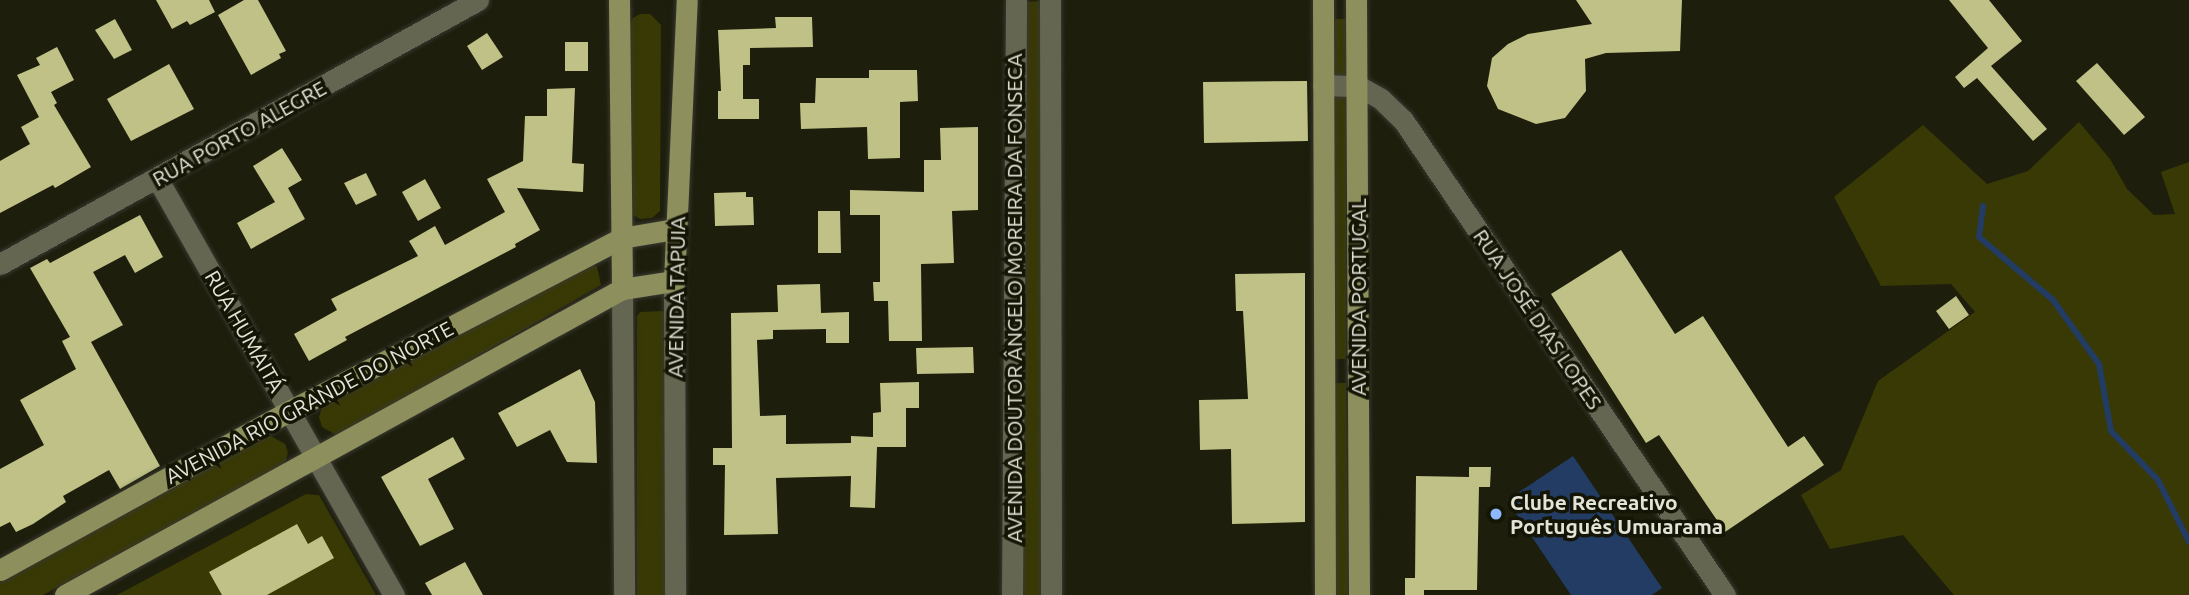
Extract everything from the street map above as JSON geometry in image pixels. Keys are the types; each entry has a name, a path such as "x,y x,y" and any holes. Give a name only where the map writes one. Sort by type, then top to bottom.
{"main road":[{"path":"619,0 622,289"},
{"name":"AVENIDA TAPUIA","path":"674,282 687,0"},
{"name":"AVENIDA PORTUGAL","path":"1323,0 1325,595"},
{"name":"AVENIDA PORTUGAL","path":"1356,0 1359,595"},
{"name":"AVENIDA RIO GRANDE DO NORTE","path":"0,570 291,410 621,238 675,229"},
{"path":"65,595 622,289 674,282"},
{"path":"1324,370 1358,371"}],"street":[{"name":"RUA PORTO ALEGRE","path":"0,264 478,0"},
{"name":"AVENIDA DOUTOR ÂNGELO MOREIRA DA FONSECA","path":"1012,595 1016,0"},
{"name":"AVENIDA DOUTOR ÂNGELO MOREIRA DA FONSECA","path":"1050,0 1051,595"},
{"path":"1323,85 1358,86"},
{"name":"RUA JOSÉ DIAS LOPES","path":"1358,86 1381,99 1403,120 1725,595"},
{"name":"RUA HUMAITÁ","path":"157,178 394,595"},
{"name":"AVENIDA TAPUIA","path":"674,282 675,595"},
{"path":"622,289 624,595"}],"shaded area":[{"path":"1042,1 1046,595 1023,595 1022,2"},
{"path":"640,14 650,14 661,25 660,211 652,218 640,219 632,214 629,207 630,25 633,18"},
{"path":"1335,19 1346,19 1346,359 1335,359"},
{"path":"2079,122 2110,159 2127,189 2154,215 2175,214 2161,172 2189,162 2189,595 1954,595 1903,535 1830,549 1801,495 1841,470 1878,381 1975,312 1951,284 1881,286 1834,197 1923,125 1987,184 2028,171"},
{"path":"586,261 597,267 601,285 338,436 322,427 319,417 322,407"},
{"path":"662,311 671,316 670,595 637,595 637,316 640,312"},
{"path":"1335,383 1346,383 1348,595 1336,595"},
{"path":"269,435 285,444 288,453 285,463 43,595 0,595 0,582"},
{"path":"306,494 319,495 376,595 117,595"}],"water":[{"path":"1573,456 1662,588 1652,595 1571,595 1507,500"}],"building":[{"path":"156,0 209,0 215,12 190,25 187,21 172,29"},
{"path":"244,0 258,0 286,51 279,54 281,58 251,75 218,15"},
{"path":"1576,0 1682,0 1680,51 1606,53 1585,59 1586,91 1565,118 1536,124 1498,109 1487,86 1492,58 1508,44 1528,34 1592,24"},
{"path":"1949,0 1989,0 2022,41 1991,66 2047,129 2033,141 1977,78 1964,88 1955,77 1988,48"},
{"path":"775,17 812,17 813,47 750,48 750,65 743,65 743,99 759,99 759,119 718,119 718,91 721,91 718,30 776,28"},
{"path":"115,19 132,50 114,59 95,30"},
{"path":"487,33 503,57 482,70 467,46"},
{"path":"565,42 588,42 588,71 565,71"},
{"path":"57,47 74,80 51,92 57,103 54,105 91,167 55,188 53,185 0,213 0,161 30,144 21,127 39,117 17,75 40,65 36,58"},
{"path":"2097,63 2145,117 2124,135 2076,81"},
{"path":"169,64 194,109 131,141 107,99"},
{"path":"869,70 917,70 918,101 900,102 900,158 868,159 867,127 801,129 800,103 815,103 816,78 869,78"},
{"path":"1307,81 1308,141 1204,143 1203,82"},
{"path":"575,88 572,163 584,164 583,192 517,188 540,230 515,244 516,247 345,337 347,340 309,361 294,334 337,310 331,299 418,256 409,241 435,226 445,245 505,212 487,179 523,161 525,116 547,116 547,89"},
{"path":"978,127 978,210 952,211 954,263 921,264 922,341 889,341 888,301 874,301 873,282 880,282 880,215 850,215 850,190 924,192 924,160 941,160 940,128"},
{"path":"282,148 302,180 288,188 305,219 251,249 237,223 275,202 253,166"},
{"path":"366,173 377,195 356,205 344,183"},
{"path":"425,179 441,208 418,221 402,192"},
{"path":"746,192 746,197 753,197 754,225 715,226 714,193"},
{"path":"818,211 840,211 841,253 818,253"},
{"path":"140,215 163,257 135,273 125,255 93,272 123,325 91,342 160,466 120,489 109,470 63,496 66,502 33,524 16,532 10,522 0,527 0,469 44,445 20,400 76,369 62,341 70,337 30,268 47,259 50,263"},
{"path":"1621,250 1675,334 1703,316 1788,447 1804,436 1824,465 1725,532 1659,435 1646,443 1551,294"},
{"path":"1305,273 1305,522 1232,524 1231,449 1200,450 1199,400 1248,399 1243,311 1236,311 1235,274"},
{"path":"820,284 821,313 849,312 849,343 826,343 826,329 773,330 773,339 757,340 760,416 786,415 786,444 851,443 851,436 873,437 873,413 881,412 880,383 919,382 919,408 906,408 906,447 877,447 875,508 850,507 851,476 776,478 778,534 724,535 725,465 713,465 713,448 732,448 731,313 778,312 777,285"},
{"path":"1956,296 1969,315 1949,329 1936,311"},
{"path":"973,347 974,373 917,374 916,348"},
{"path":"580,369 595,402 597,463 567,462 550,430 517,447 498,413"},
{"path":"453,437 465,459 428,479 454,529 420,546 381,477"},
{"path":"1469,467 1491,467 1490,487 1479,487 1477,590 1424,590 1424,595 1405,595 1405,578 1415,578 1416,476 1469,477"},
{"path":"297,524 308,544 322,536 334,558 267,595 222,595 209,572"},
{"path":"465,562 483,595 432,595 425,583"}],"waterway":[{"path":"1983,206 1979,237 2053,300 2099,364 2111,431 2158,480 2189,542"}],"place":[{"name":"Clube Recreativo Português Umuarama","path":"1496,514"}]}
